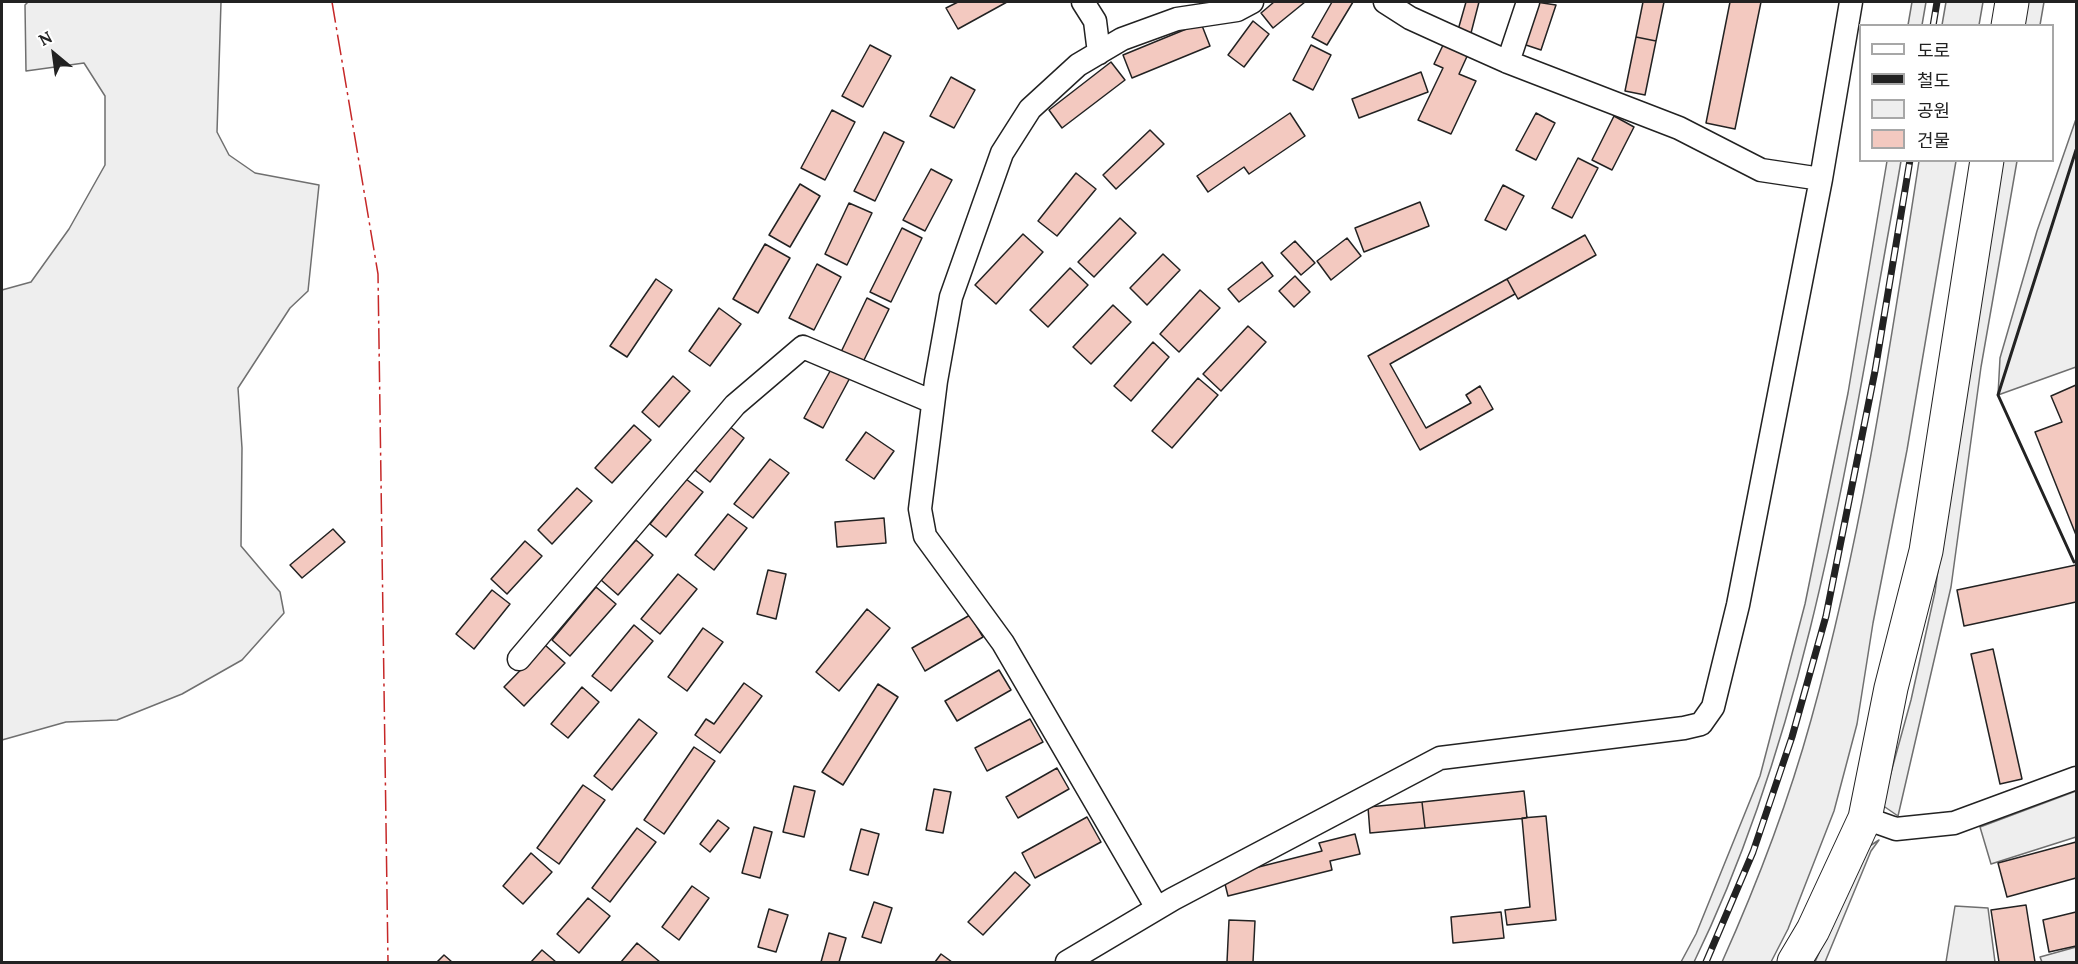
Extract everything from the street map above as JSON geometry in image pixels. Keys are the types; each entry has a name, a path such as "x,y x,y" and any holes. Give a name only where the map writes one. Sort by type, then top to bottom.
{"main road":[{"path":"2008,24 2012,2"},
{"path":"1794,963 1865,818 1891,688 1926,551 1987,162"}],"street":[{"path":"1083,2 1095,21 1099,53"},
{"path":"1157,908 1003,643 925,536 920,509 933,402 951,297 1002,153 1030,109 1078,65 1122,39 1177,19 1237,10 1252,2"},
{"path":"1385,2 1410,18 1508,62 1679,128 1761,170 1821,179"},
{"path":"1508,62 1528,2"},
{"path":"1067,963 1157,908 1440,758 1701,724 1713,707 1738,605 1821,179 1851,2"},
{"path":"519,659 735,405 803,347 933,402"},
{"path":"1865,818 1896,829 1954,823 2076,778"}],"green space":[{"path":"28,2 221,2 217,132 229,155 255,173 319,185 308,291 290,308 238,388 242,448 241,546 280,592 284,613 242,660 182,694 117,720 66,722 2,740 2,290 31,282 69,229 105,165 105,96 84,63 26,71 25,5"},
{"path":"1912,2 1926,2 1922,24 1908,24"},
{"path":"1946,2 1983,2 1979,24 1942,24"},
{"path":"2028,2 2044,2 2040,24 2024,24"},
{"path":"2076,119 2076,367 1998,395 2000,358 2037,231"},
{"path":"1887,162 1901,162 1842,485 1821,584 1796,681 1768,777 1734,871 1694,962 1681,962 1696,934 1760,776 1805,604 1848,393"},
{"path":"1919,162 1956,162 1857,724 1834,811 1788,929 1771,962 1722,962 1782,812 1811,720 1860,512"},
{"path":"2001,162 2017,162 1981,367 1951,587 1898,816 1882,805 1911,700 1935,592 1967,360"},
{"path":"2076,791 2076,837 1991,864 1980,827"},
{"path":"1879,840 1871,851 1825,962 1815,962 1865,849"},
{"path":"1955,906 1988,908 1995,962 1946,962"},
{"path":"2076,947 2076,962 2042,962 2040,957"}],"building":[{"path":"958,2 1007,2 958,29 946,8"},
{"path":"1274,2 1305,2 1273,28 1261,13"},
{"path":"1332,2 1353,2 1327,45 1312,37"},
{"path":"1466,2 1479,2 1471,33 1458,30"},
{"path":"1536,2 1556,5 1541,50 1523,44"},
{"path":"1643,2 1664,2 1656,41 1636,37"},
{"path":"1730,2 1761,2 1735,129 1706,123"},
{"path":"1253,21 1269,34 1244,67 1228,55"},
{"path":"1201,23 1210,46 1132,78 1123,55"},
{"path":"1636,37 1656,41 1645,95 1625,91"},
{"path":"1445,41 1469,52 1459,74 1476,81 1451,134 1418,120 1443,68 1434,64"},
{"path":"870,45 891,56 863,107 842,96"},
{"path":"1311,45 1331,55 1313,90 1293,80"},
{"path":"1111,62 1125,80 1062,128 1049,110"},
{"path":"1421,72 1428,92 1359,118 1352,99"},
{"path":"951,77 975,90 954,128 930,116"},
{"path":"832,110 855,122 825,180 801,168"},
{"path":"1290,113 1305,136 1249,174 1244,167 1208,192 1197,176"},
{"path":"1536,113 1555,123 1536,160 1516,150"},
{"path":"1614,116 1634,127 1612,170 1592,160"},
{"path":"1150,130 1164,144 1116,189 1103,175"},
{"path":"884,132 904,142 875,201 854,191"},
{"path":"1578,158 1598,168 1572,218 1552,208"},
{"path":"931,169 952,180 925,231 903,220"},
{"path":"1076,173 1096,189 1057,236 1038,221"},
{"path":"800,184 820,196 790,247 769,235"},
{"path":"1503,185 1524,196 1506,230 1485,220"},
{"path":"1420,202 1429,226 1364,252 1355,228"},
{"path":"849,203 872,213 847,265 825,254"},
{"path":"1120,218 1136,233 1094,277 1078,262"},
{"path":"902,228 922,238 891,302 870,292"},
{"path":"1023,234 1043,252 996,304 975,285"},
{"path":"1585,235 1596,255 1518,299 1507,279"},
{"path":"1347,238 1361,256 1331,280 1317,261"},
{"path":"1295,241 1315,263 1301,275 1281,253"},
{"path":"765,244 790,258 758,313 733,299"},
{"path":"1163,254 1180,270 1147,305 1130,288"},
{"path":"1262,262 1273,276 1239,302 1228,289"},
{"path":"817,264 841,277 814,330 789,318"},
{"path":"1070,268 1088,285 1048,327 1030,310"},
{"path":"1295,276 1310,292 1294,307 1279,291"},
{"path":"656,279 672,290 627,357 610,346"},
{"path":"1507,279 1515,294 1390,364 1426,428 1471,403 1466,395 1480,386 1493,409 1420,450 1368,356"},
{"path":"1200,290 1220,308 1179,352 1160,334"},
{"path":"867,298 889,309 863,362 841,352"},
{"path":"1113,305 1131,322 1091,364 1073,347"},
{"path":"719,308 741,324 710,366 689,351"},
{"path":"1248,326 1266,342 1221,391 1203,374"},
{"path":"1153,342 1169,357 1131,401 1114,386"},
{"path":"834,364 852,374 823,428 804,418"},
{"path":"673,376 690,391 659,427 642,412"},
{"path":"1198,378 1218,395 1172,448 1152,431"},
{"path":"2076,385 2076,535 2035,432 2062,422 2051,396"},
{"path":"634,425 651,440 612,483 595,468"},
{"path":"729,426 744,438 710,482 695,470"},
{"path":"866,432 894,451 874,479 846,460"},
{"path":"770,459 789,473 753,518 734,504"},
{"path":"686,479 703,492 666,537 650,524"},
{"path":"577,488 592,501 552,544 538,530"},
{"path":"728,514 747,528 714,570 695,555"},
{"path":"884,518 886,543 837,547 835,522"},
{"path":"333,529 345,542 302,578 290,565"},
{"path":"636,540 653,555 618,595 601,580"},
{"path":"525,541 542,556 507,594 491,579"},
{"path":"2076,565 2076,602 1964,626 1957,590"},
{"path":"768,570 786,574 776,619 757,614"},
{"path":"678,574 697,589 660,634 641,619"},
{"path":"596,587 616,604 570,656 552,640"},
{"path":"492,590 510,604 474,649 456,634"},
{"path":"867,609 890,628 839,691 816,672"},
{"path":"970,615 983,637 925,671 912,648"},
{"path":"634,625 653,641 611,691 592,676"},
{"path":"703,628 723,642 687,691 668,677"},
{"path":"545,645 565,663 524,706 504,687"},
{"path":"1993,649 2022,779 2000,784 1971,654"},
{"path":"999,670 1011,690 957,721 945,701"},
{"path":"744,683 762,696 720,753 695,735 706,719 714,724"},
{"path":"878,684 898,697 843,785 822,772"},
{"path":"582,687 599,702 568,738 551,724"},
{"path":"639,719 657,733 612,790 594,776"},
{"path":"1030,719 1043,742 987,771 975,748"},
{"path":"694,747 715,761 664,834 644,820"},
{"path":"1057,768 1069,789 1018,818 1006,797"},
{"path":"583,785 605,800 559,864 537,848"},
{"path":"794,786 815,791 804,837 783,832"},
{"path":"934,789 951,792 943,833 926,830"},
{"path":"1524,791 1527,818 1425,828 1422,802"},
{"path":"1422,802 1425,828 1370,833 1368,807"},
{"path":"1546,816 1556,920 1507,925 1505,910 1530,907 1522,818"},
{"path":"1087,817 1101,842 1035,878 1022,853"},
{"path":"718,820 729,828 710,852 700,844"},
{"path":"754,827 772,832 760,878 742,873"},
{"path":"637,828 656,842 610,902 592,888"},
{"path":"861,829 879,834 868,875 850,870"},
{"path":"1355,834 1360,854 1330,861 1332,870 1228,896 1223,876 1322,851 1319,843"},
{"path":"2076,842 2076,878 2007,897 1998,863"},
{"path":"531,853 552,872 523,904 503,886"},
{"path":"1015,872 1030,885 983,935 968,922"},
{"path":"692,886 709,898 679,940 662,927"},
{"path":"588,898 610,916 579,953 557,934"},
{"path":"874,902 892,908 881,943 862,937"},
{"path":"2026,905 2035,962 1999,962 1991,910"},
{"path":"769,909 788,915 776,952 758,947"},
{"path":"1501,912 1504,938 1453,943 1451,917"},
{"path":"2076,912 2076,946 2049,952 2043,920"},
{"path":"1229,920 1255,921 1253,962 1227,962"},
{"path":"829,933 846,938 839,962 821,962"},
{"path":"637,943 660,962 621,962"},
{"path":"542,950 556,962 531,962"},
{"path":"941,954 952,962 935,962"},
{"path":"444,955 452,962 437,962"}],"railway":[{"path":"1933,24 1937,2"},
{"path":"1706,962 1753,852 1792,737 1826,616 1875,371 1910,162"}],"wall":[{"path":"2074,562 1998,395 2076,150"}],"power":[{"path":"332,2 378,274 388,962"}]}
